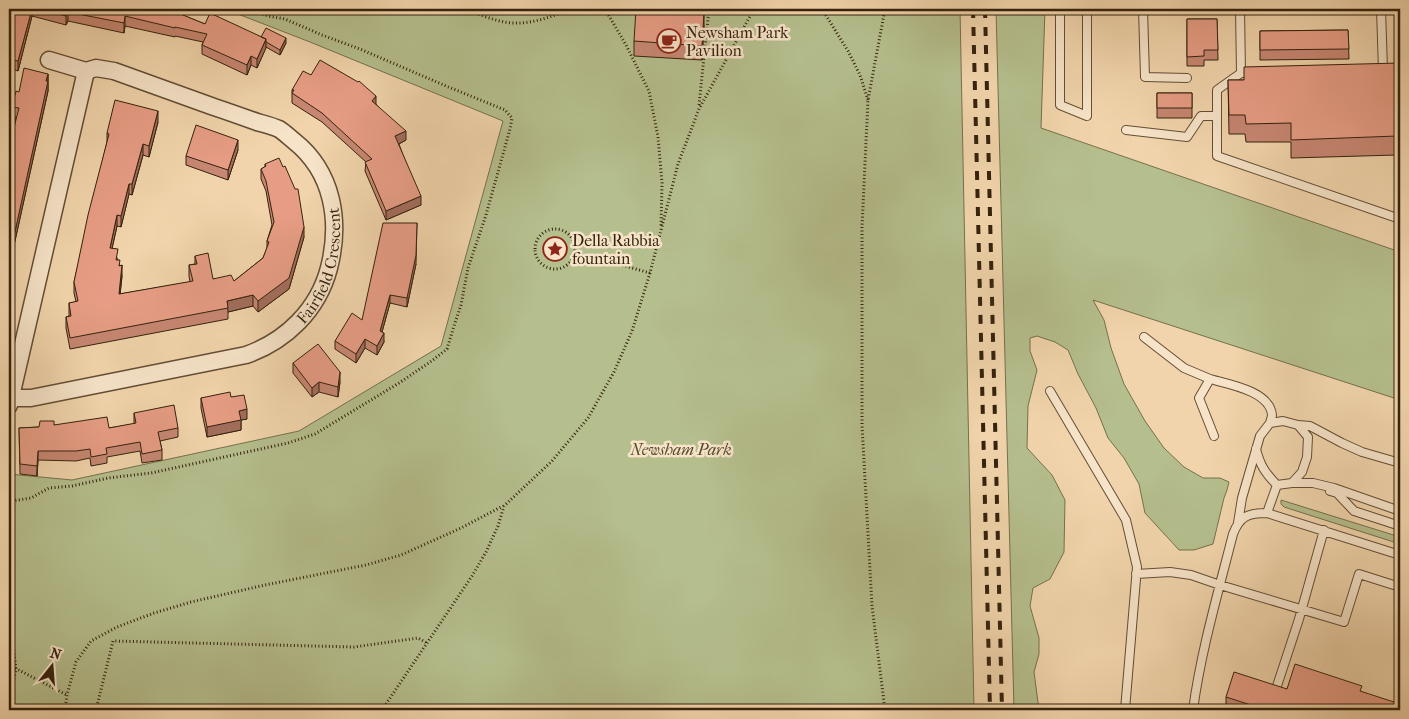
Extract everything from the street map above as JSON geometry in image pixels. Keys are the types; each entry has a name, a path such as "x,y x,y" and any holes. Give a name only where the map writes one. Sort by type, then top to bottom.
{"street":[{"name":"Fairfield Crescent","path":"49,60 86,72 96,68 114,71 280,130 304,149 320,168 332,202 334,238 332,256 322,288 304,317 283,336 259,350 246,355 10,401 86,72"}],"lane":[{"path":"1060,9 1060,106 1087,116 1087,9"},
{"path":"1143,9 1145,77 1187,78"},
{"path":"1240,9 1242,73"},
{"path":"1374,70 1383,70 1381,9"},
{"path":"1260,72 1242,73 1217,90 1217,156 1397,218"},
{"path":"1126,130 1187,137 1201,116 1217,116"},
{"path":"1144,337 1184,368 1210,379 1257,394 1267,402 1272,416 1270,423 1260,436 1242,498 1238,523 1233,534 1207,636 1193,710"},
{"path":"1210,379 1199,398 1214,436"},
{"path":"1050,391 1126,520 1137,566 1125,710"},
{"path":"1270,423 1283,420 1298,425 1310,426 1362,452 1400,463"},
{"path":"1292,483 1302,472 1307,457 1308,437 1298,425"},
{"path":"1256,448 1260,464 1277,485"},
{"path":"1277,485 1313,483 1334,488 1400,511"},
{"path":"1313,483 1337,493 1354,511 1400,526"},
{"path":"1267,513 1277,485"},
{"path":"1238,523 1252,513 1267,513 1400,555"},
{"path":"1277,686 1324,530"},
{"path":"1136,574 1170,572 1192,575 1344,622 1360,574 1400,587"}],"path":[{"path":"462,9 503,22 514,23 535,21 569,9"},
{"path":"605,9 649,90 658,137 662,183 660,234"},
{"path":"699,109 709,9"},
{"path":"65,710 76,662 91,641 117,627 191,602 366,565 401,555 454,532 504,506 552,461 588,418 614,372 632,330 650,273 678,164 699,109 754,9"},
{"path":"822,9 848,50 860,75 868,100"},
{"path":"885,9 868,100 862,227 862,425 872,606 885,710"},
{"path":"556,228 563,230 573,238 575,252 570,263 558,269 551,269 539,262 536,256 536,242 539,236 550,229 556,228"},
{"path":"575,252 650,273"},
{"path":"382,710 472,576 498,526 504,506"},
{"path":"9,612 16,669 9,700"},
{"path":"96,710 113,641 354,647 418,638 426,643"},
{"path":"9,665 67,695"}],"green space":[{"name":"Newsham Park","path":"225,9 960,9 974,710 9,710 9,474 72,480 299,431 441,346 503,121"},
{"path":"996,9 1045,9 1041,128 1400,252 1400,398 1394,398 1093,300 1104,320 1111,348 1124,384 1145,421 1164,448 1184,467 1203,478 1220,478 1229,482 1213,544 1194,550 1179,550 1145,513 1139,484 1124,458 1108,438 1068,350 1055,342 1037,336 1030,338 1030,351 1037,370 1028,406 1027,448 1052,475 1065,500 1064,552 1050,579 1033,588 1030,606 1039,638 1039,654 1034,672 1039,710 1014,710"},
{"path":"1281,500 1400,537 1400,544 1284,507 1281,504"}],"building":[{"path":"9,9 32,9 18,61 9,59"},
{"path":"39,9 179,9 178,13 205,24 210,13 266,39 257,59 251,56 247,65 202,45 207,34 125,16 124,23 68,12 66,16"},
{"path":"636,9 704,11 702,46 634,41"},
{"path":"1187,19 1217,19 1218,50 1204,50 1204,56 1187,57"},
{"path":"266,28 286,38 280,50 261,37"},
{"path":"1348,30 1349,49 1260,50 1260,31"},
{"path":"320,60 359,81 376,96 372,101 406,131 395,136 421,196 386,211 365,162 372,159 322,113 292,93 303,71 311,75"},
{"path":"1400,63 1400,120 1397,120 1397,136 1291,140 1291,123 1246,124 1245,115 1229,115 1228,80 1244,80 1244,67"},
{"path":"24,68 48,74 46,81 48,81 9,259 9,139 11,139 19,108 12,107 16,91 19,92"},
{"path":"1157,93 1192,93 1192,108 1157,108"},
{"path":"115,100 158,111 149,146 143,144 132,184 129,184 121,216 117,215 110,248 118,249 116,260 120,260 119,266 122,265 119,294 193,281 189,265 197,264 195,256 208,253 213,279 231,275 234,281 263,258 274,222 266,181 261,169 266,166 265,164 279,158 283,167 285,166 295,189 298,189 304,227 289,278 258,301 253,295 227,301 228,308 70,338 66,317 71,316 69,303 78,301 74,282 88,215 109,134 107,133"},
{"path":"196,125 238,140 228,170 186,156"},
{"path":"383,223 417,223 416,255 407,298 390,295 380,331 384,333 377,346 365,339 356,354 335,341 352,313 362,320"},
{"path":"318,344 340,372 338,387 319,382 312,388 293,363"},
{"path":"230,392 231,397 244,395 247,409 239,411 241,420 207,427 201,398"},
{"path":"174,405 178,428 158,432 162,450 142,454 140,442 106,448 107,454 91,457 90,449 38,451 37,466 20,464 19,428 39,427 40,421 54,421 54,425 107,417 109,428 136,423 134,413"},
{"path":"1295,664 1362,686 1360,691 1400,704 1400,710 1250,710 1251,705 1226,697 1234,672 1287,689"}],"railway":[{"path":"973,9 990,710"},
{"path":"985,9 1002,710"}],"place":[{"name":"Newsham Park Pavilion","path":"669,41"},
{"name":"Della Rabbia fountain","path":"555,249"}]}
